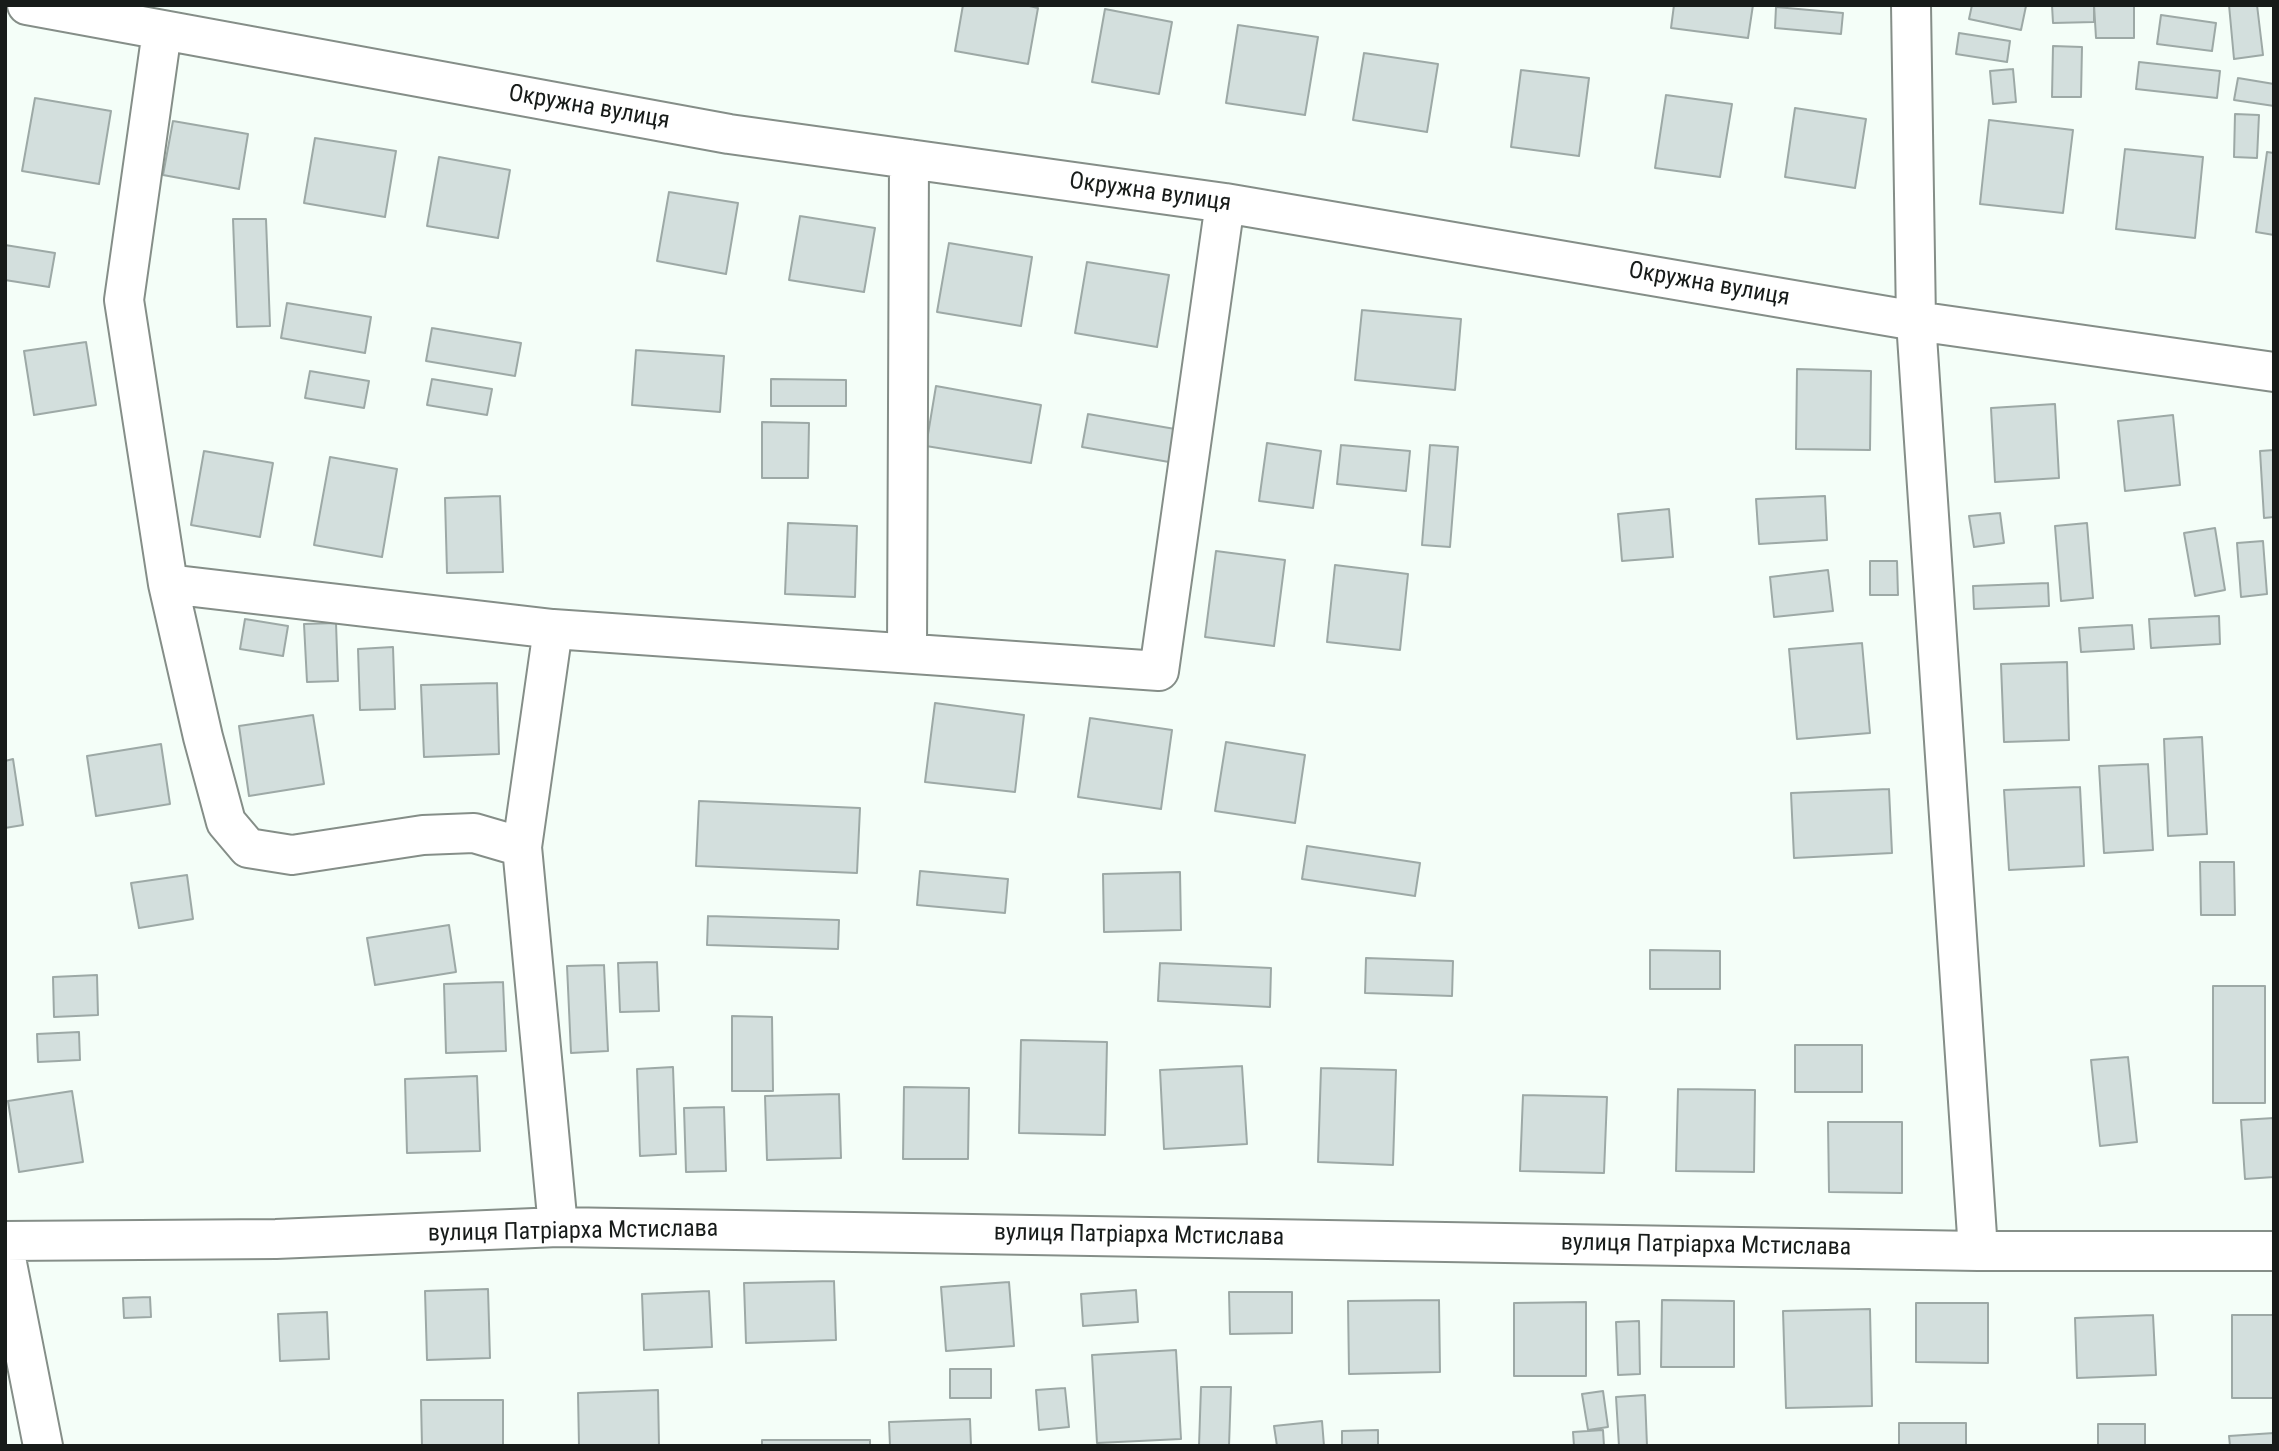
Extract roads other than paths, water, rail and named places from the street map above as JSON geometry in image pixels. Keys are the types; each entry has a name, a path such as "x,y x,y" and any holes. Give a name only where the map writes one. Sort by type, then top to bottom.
{"street":[{"name":"Окружна вулиця","path":"27,5 729,134 1225,203 1916,321 2274,372"},
{"path":"1912,5 1916,321 1978,1251"},
{"path":"162,31 124,300 168,584 203,737 226,822 248,848 292,855 424,835 474,833 522,847"},
{"path":"907,653 909,159"},
{"path":"168,584 553,629 1159,671 1225,203"},
{"path":"553,629 522,847 558,1227"},
{"name":"вулиця Патріарха Мстислава","path":"5,1241 276,1239 558,1227 1978,1251 2274,1251"},
{"path":"5,1253 43,1446"}]}
